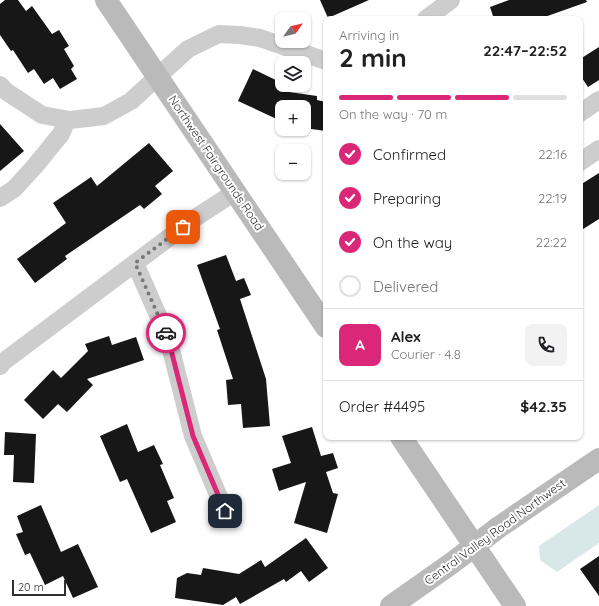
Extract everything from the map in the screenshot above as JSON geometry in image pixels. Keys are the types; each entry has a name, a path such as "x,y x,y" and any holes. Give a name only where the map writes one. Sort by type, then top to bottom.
{"main road":[{"name":"Northwest Fairgrounds Road","path":"106,0 323,323"},
{"path":"403,440 515,606"},
{"name":"Central Valley Road Northwest","path":"391,606 452,563 499,527 599,459"}],"street":[{"path":"430,16 451,0"},
{"path":"0,85 7,92 42,115 70,120 104,116 131,101 188,49 219,34 260,38 323,60"},
{"path":"583,111 599,100"},
{"path":"0,198 14,189 35,166 61,134 67,120"},
{"path":"583,160 599,149"},
{"path":"0,366 3,362 195,218 235,192"},
{"path":"135,263 168,338 193,436 225,511"}],"shaded area":[{"path":"599,505 599,543 557,572 540,560 539,546"}],"building":[{"path":"5,0 18,0 26,11 32,6 52,34 59,30 69,46 64,49 74,66 71,69 77,79 60,89 53,78 44,84 34,69 28,73 13,50 11,51 0,35 0,4"},
{"path":"320,0 369,0 333,16 327,16"},
{"path":"509,0 586,0 587,2 547,16 493,16 490,7"},
{"path":"599,47 599,80 588,87 583,80 583,57"},
{"path":"253,69 275,80 275,92 289,92 317,96 317,100 323,101 323,131 311,129 311,100 275,100 275,118 238,101"},
{"path":"0,124 24,151 0,171"},
{"path":"149,143 173,171 155,186 162,194 144,209 140,205 65,256 67,259 35,283 17,259 66,223 53,203 91,177 97,186"},
{"path":"599,173 599,219 583,229 583,183"},
{"path":"226,255 236,281 244,278 251,295 240,299 266,379 270,426 243,428 241,404 228,405 226,380 233,379 217,330 220,329 197,265"},
{"path":"109,336 112,345 136,337 144,360 87,379 93,385 67,412 58,404 43,419 24,400 53,370 61,378 88,351 85,344"},
{"path":"127,424 138,452 154,445 163,464 160,465 174,498 167,501 176,522 151,533 127,479 120,482 100,436"},
{"path":"312,427 321,456 333,453 338,468 326,472 333,493 338,494 327,533 294,523 306,482 279,491 272,469 291,463 282,436"},
{"path":"5,432 36,434 34,483 13,482 14,455 4,455"},
{"path":"41,505 61,552 78,544 98,587 73,598 63,576 45,585 30,553 25,555 16,534 23,532 17,516"},
{"path":"306,538 328,568 309,582 301,571 286,582 284,579 240,604 236,597 223,605 175,598 177,578 187,573 201,575 203,568 239,574 261,560 265,567"},
{"path":"599,556 599,596 580,569"}],"way so far":[{"path":"166,333 135,263 183,227"}],"route":[{"path":"166,333 193,436 225,511"}]}
